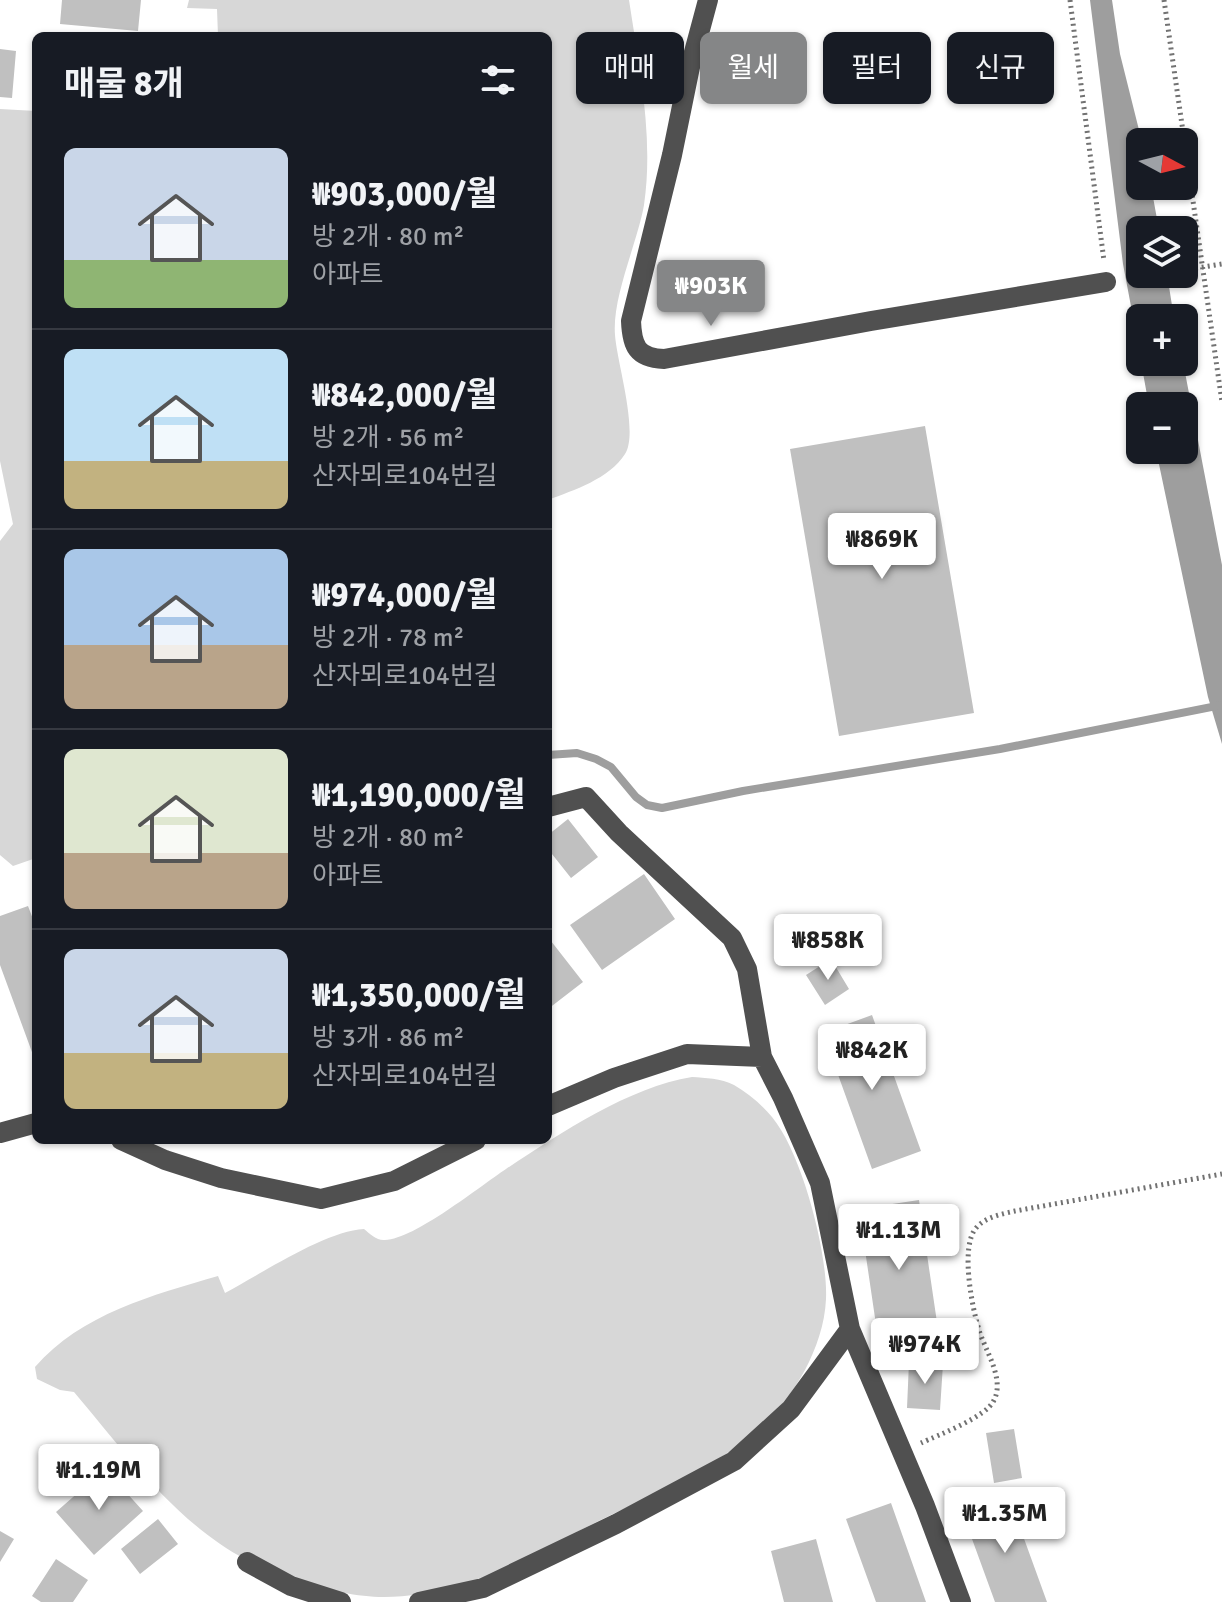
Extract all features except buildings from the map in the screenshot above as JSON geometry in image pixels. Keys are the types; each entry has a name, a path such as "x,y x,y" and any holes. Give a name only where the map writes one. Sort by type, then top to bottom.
{"street":[{"path":"708,0 631,321 632,339 649,358 664,359 856,323 1106,282"},
{"path":"552,806 586,797 619,833 732,938 747,969 762,1057 820,1183 850,1329 961,1602"},
{"path":"552,1104 614,1078 687,1054 762,1057"},
{"path":"0,1133 32,1124"},
{"path":"130,1144 165,1160 221,1178 321,1199 394,1181 468,1144"},
{"path":"419,1602 483,1588 616,1524 734,1461 791,1409 850,1329"},
{"path":"247,1562 291,1586 341,1602"}],"path":[{"path":"1070,0 1106,282 1126,279"},
{"path":"1164,0 1222,402"},
{"path":"1198,268 1222,264"},
{"path":"902,1453 982,1413 994,1401 997,1387 994,1372 978,1329 970,1290 968,1259 975,1229 998,1215 1015,1211 1222,1174"}],"shaded area":[{"path":"189,0 629,0 634,32 576,32 576,104 644,104 647,179 644,205 615,320 629,414 629,444 625,454 610,470 590,483 552,498 552,32 218,32 217,9 187,8"},
{"path":"1090,0 1112,0 1120,54 1138,128 1126,128 1126,200 1154,200 1156,216 1126,216 1126,280"},
{"path":"0,109 32,111 32,859 13,866 0,855 0,541 13,524 0,461"},
{"path":"1128,288 1169,288 1172,304 1131,304"},
{"path":"1144,376 1186,376 1189,392 1146,392"},
{"path":"1198,440 1222,565 1222,744 1208,697 1159,464 1198,464"},
{"path":"692,1077 734,1085 759,1103 783,1133 803,1178 818,1231 826,1299 822,1327 805,1370 788,1397 744,1440 693,1474 537,1554 481,1579 439,1591 378,1597 318,1586 253,1563 222,1545 153,1485 74,1392 60,1390 37,1379 35,1367 53,1349 74,1333 119,1309 218,1276 225,1293 312,1245 348,1232 364,1229 382,1240 413,1231 527,1155 545,1144 552,1144 552,1139 572,1127 619,1101 668,1082"}],"waterway":[{"path":"552,755 577,753 596,759 611,767 636,797 647,805 662,808 743,791 1000,749 1222,705"}]}
